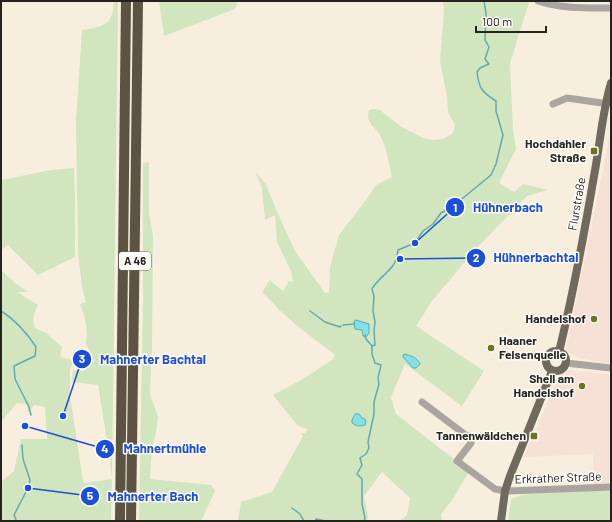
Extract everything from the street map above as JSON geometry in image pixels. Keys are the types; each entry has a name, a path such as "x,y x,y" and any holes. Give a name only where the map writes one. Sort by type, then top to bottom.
{"highway":[{"name":"A 46","path":"120,521 126,1"},
{"name":"A 46","path":"131,521 138,1"}],"main road":[{"name":"Flurstraße","path":"559,352 572,297 611,83"},
{"path":"552,352 559,352 564,356 566,362 562,369 552,371 547,367 546,360 547,356 552,352"},
{"path":"501,521 505,491 510,476 552,371"}],"street":[{"path":"538,1 564,7 580,4 611,8"},
{"path":"554,104 567,98 608,103"},
{"path":"566,362 611,368"},
{"path":"422,402 471,439 471,443 457,460 495,489 505,491"},
{"name":"Erkrather Straße","path":"505,491 611,487"}],"shaded area":[{"path":"610,135 611,364 579,358 566,350"},
{"path":"569,370 611,375 611,484 594,485 593,454 524,457 559,376"}],"green space":[{"path":"114,1 118,1 112,479 98,385 72,382 73,370 84,371 85,367 94,361 86,343 87,333 85,318 80,304 86,302 82,287 78,254 76,121 82,30 100,26 108,22 113,12"},
{"path":"159,1 238,1 235,9 164,36"},
{"path":"443,1 527,1 529,3 510,63 513,130 516,149 499,183 514,192 523,184 548,190 527,196 474,251 432,301 416,326 484,371 462,406 405,364 391,397 396,414 469,471 453,499 441,514 443,521 399,521 407,515 410,498 382,472 364,496 368,516 367,521 238,521 241,502 272,492 303,436 301,433 305,433 308,429 297,425 273,395 301,380 332,360 335,355 296,325 262,292 270,280 283,291 289,281 293,282 291,271 277,242 275,215 265,220 262,188 255,171 266,184 295,251 325,293 329,293 330,267 339,235 376,185 392,177 383,141 379,133 368,119 369,110 380,110 400,126 423,138 433,140 443,139 453,133 455,125 448,112 447,96 440,61 444,11"},
{"path":"149,162 149,213 153,235 150,394 158,417 152,448 150,479 211,485 215,491 201,521 139,521 143,302 143,163"},
{"path":"74,168 75,257 38,275 8,245 1,250 1,180 51,170"},
{"path":"1,270 16,284 29,292 17,292 38,305 34,316 35,328 46,333 62,347 60,357 72,360 73,363 70,370 70,396 83,481 85,483 112,479 111,521 1,521 1,482 14,471 21,439 47,439 45,407 34,405 28,413 26,404 17,403 1,422"},
{"path":"611,490 611,521 508,521 511,499 521,495 550,492"}],"water":[{"path":"356,320 369,324 369,333 366,337 363,336 362,330 355,329 354,321"},
{"path":"405,354 416,358 420,364 416,368 413,368 403,357"},
{"path":"355,414 359,414 365,419 365,425 358,426 352,423"}],"waterway":[{"path":"364,521 362,479 357,474 362,465 360,458 366,454 369,448 368,442 374,414 374,402 379,384 378,378 381,365 375,363 372,354 372,346 375,345 375,322 373,311 374,296 372,289 394,264 397,258 398,250 415,243 423,231 433,224 441,213 452,207 491,175 496,164 503,135 496,111 496,101 482,90 477,72 480,68 489,64 485,59 489,47 485,40 486,13 484,1"},
{"path":"1,311 20,327 36,347 35,356 14,366 15,379 29,407 31,415"},
{"path":"310,311 325,322 340,327 341,326"},
{"path":"343,325 354,324"},
{"path":"365,335 366,339 372,346"},
{"path":"15,521 16,519 14,515 28,488 30,480 23,459 22,445"},
{"path":"292,508 300,514 304,521"},
{"path":"315,521 316,519 326,521"}],"place":[{"name":"Hochdahler Straße","path":"594,151"},
{"name":"Hühnerbach","path":"415,243"},
{"name":"Hühnerbachtal","path":"400,259"},
{"name":"Handelshof","path":"594,319"},
{"name":"Haaner Felsenquelle","path":"491,348"},
{"name":"Shell am Handelshof","path":"582,386"},
{"name":"Mahnerter Bachtal","path":"63,416"},
{"name":"Mahnertmühle","path":"25,426"},
{"name":"Tannenwäldchen","path":"534,436"},
{"name":"Mahnerter Bach","path":"28,488"}]}
